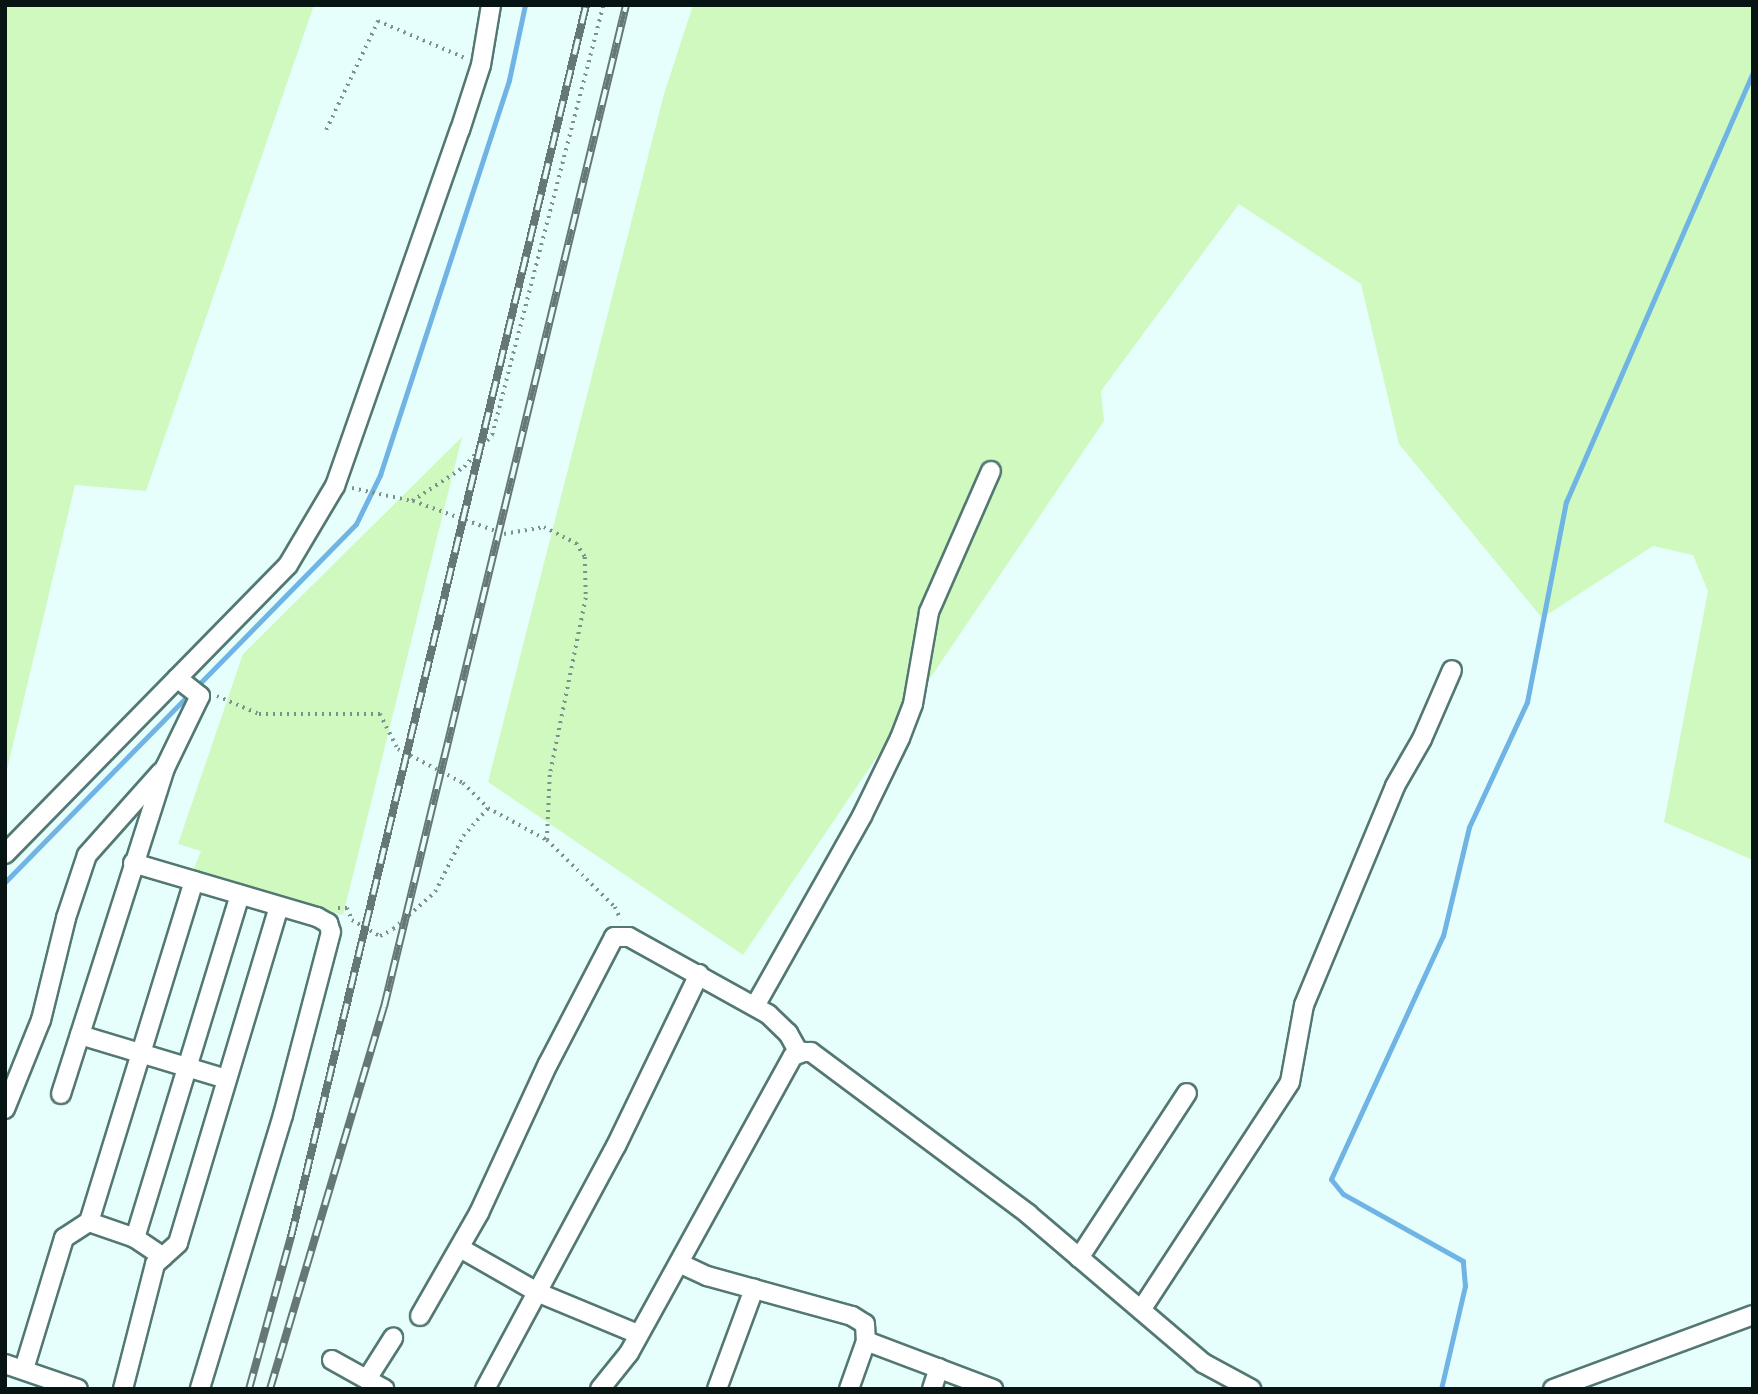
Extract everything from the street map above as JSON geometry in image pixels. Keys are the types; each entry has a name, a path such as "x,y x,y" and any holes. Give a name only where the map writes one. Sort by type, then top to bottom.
{"street":[{"path":"5,854 288,565 335,486 481,65 491,5"},
{"path":"755,1006 862,816 900,738 916,694 929,612 991,471"},
{"path":"1141,1310 1290,1082 1304,1005 1395,786 1422,740 1452,670"},
{"path":"61,1094 165,768 176,737 198,694 177,678"},
{"path":"5,1109 41,1020 66,918 87,855 165,768"},
{"path":"133,863 322,920 331,932 246,1243 200,1389"},
{"path":"24,1369 64,1238 89,1222 194,881"},
{"path":"135,1238 240,895"},
{"path":"123,1389 155,1264 177,1243 279,907"},
{"path":"420,1316 460,1248 610,942 621,935 629,937 755,1006 788,1032 799,1053"},
{"path":"485,1389 539,1293 699,974"},
{"path":"80,1035 227,1079"},
{"path":"799,1053 811,1052 1079,1258 1203,1363 1251,1389"},
{"path":"600,1389 638,1334 758,1115 799,1053"},
{"path":"1079,1258 1187,1093"},
{"path":"89,1222 135,1238 163,1258"},
{"path":"460,1248 539,1293 638,1334"},
{"path":"679,1263 754,1289 860,1319 866,1324 866,1341 849,1389"},
{"path":"718,1389 754,1289"},
{"path":"1553,1389 1753,1315"},
{"path":"366,1379 393,1338"},
{"path":"866,1341 993,1389"},
{"path":"332,1360 384,1389"},
{"path":"5,1364 78,1389"},
{"path":"932,1389 939,1368"}],"path":[{"path":"412,501 464,467 492,435 603,5"},
{"path":"326,130 378,21 481,65"},
{"path":"365,489 381,496 412,501 504,534 544,527 576,543 585,557 586,598 550,775 547,840"},
{"path":"198,694 217,696 259,714 380,714 398,749 463,783 488,808 547,840 615,906 629,937"},
{"path":"322,920 339,908 347,908 352,920 380,936 393,929 435,892 463,836 488,808"}],"green space":[{"path":"5,5 314,5 146,491 75,485 5,778"},
{"path":"693,5 1753,5 1753,860 1664,822 1708,591 1693,555 1653,546 1542,618 1399,444 1361,284 1239,204 1101,391 1104,421 743,955 488,782 664,94"},
{"path":"462,437 343,915 193,871 201,851 178,844 243,654"}],"waterway":[{"path":"5,882 356,524 380,475 509,80 525,5"},
{"path":"1441,1389 1465,1286 1463,1261 1343,1194 1331,1179 1443,936 1469,827 1527,702 1566,502 1753,72"}],"railway":[{"path":"249,1389 291,1237 586,5"},
{"path":"270,1389 384,1007 626,5"}]}
